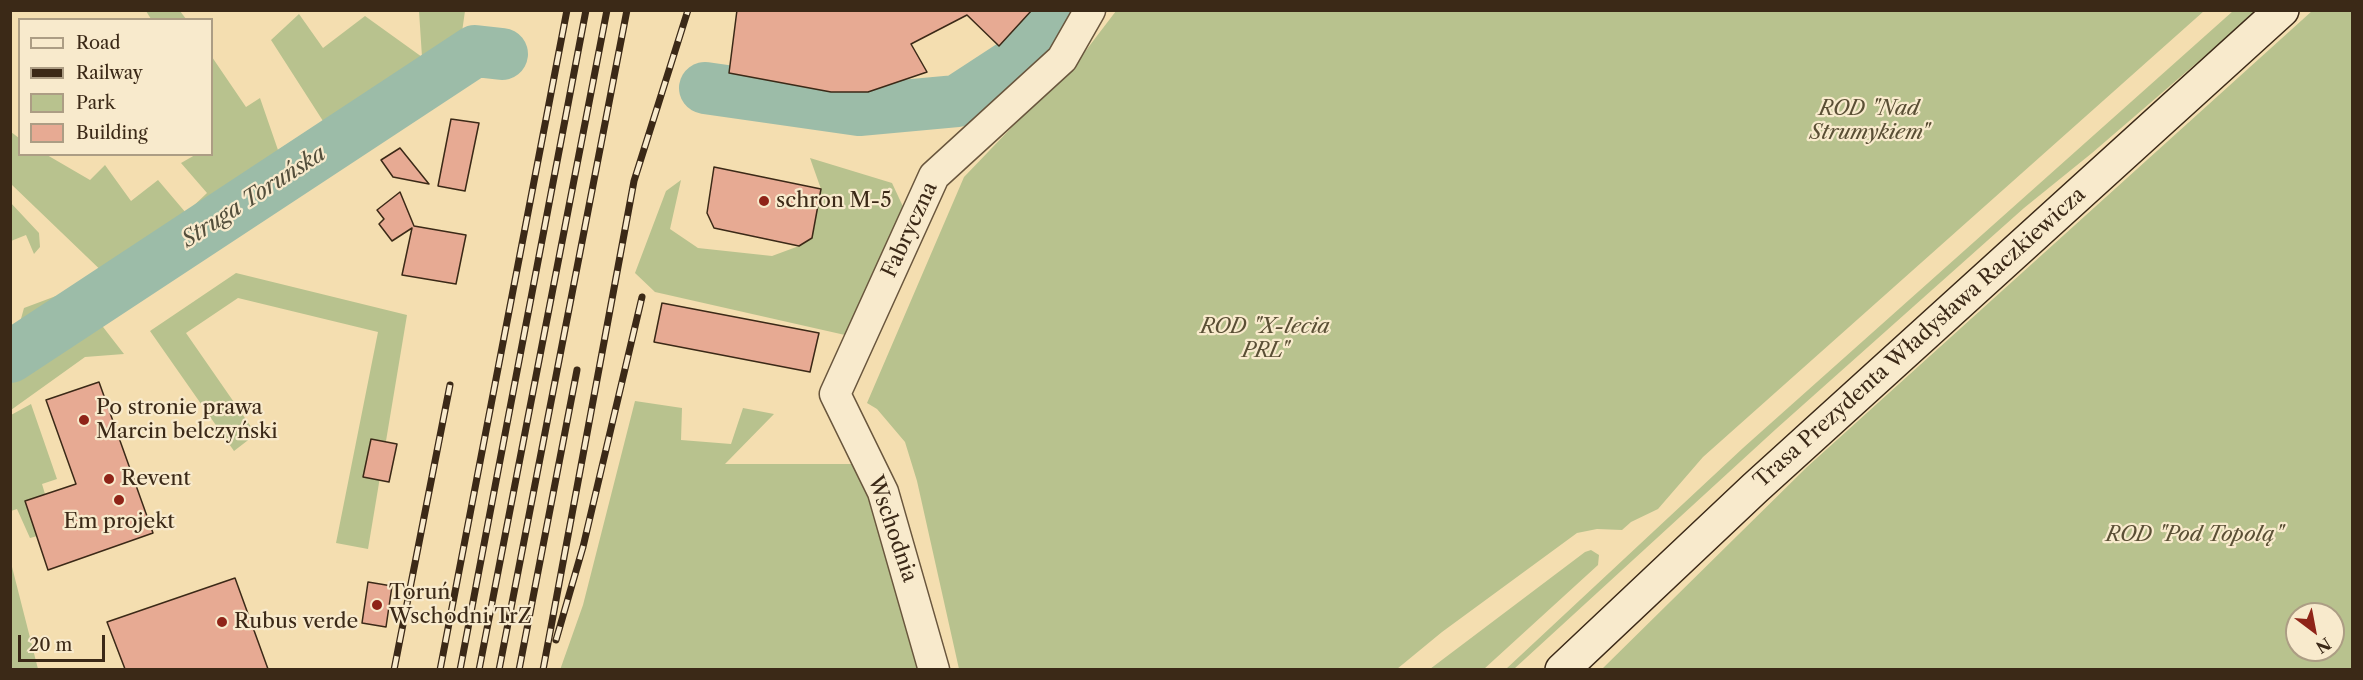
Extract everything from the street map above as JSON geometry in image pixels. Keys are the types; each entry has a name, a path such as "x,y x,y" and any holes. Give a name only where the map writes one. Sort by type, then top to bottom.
{"main road":[{"name":"Trasa Prezydenta Władysława Raczkiewicza","path":"1562,669 1755,488 2282,10"}],"street":[{"name":"Fabryczna","path":"835,394 934,176 1062,59 1090,10"},
{"name":"Wschodnia","path":"835,394 883,492 934,669"}],"green space":[{"path":"146,11 180,11 185,18 150,18"},
{"path":"419,11 465,11 459,53 111,280 11,184 11,132 18,137 18,156 49,156 90,180 105,165 131,201 158,180 186,213 207,193 181,163 193,156 213,156 213,58 246,107 260,98 278,150 323,121 271,40 299,14 323,48 365,16 422,57"},
{"name":"ROD \"X-lecia PRL\"","path":"1116,11 2204,11 1703,457 1658,509 1631,522 1622,530 1597,529 1577,533 1442,632 1397,669 959,669 917,481 905,442 877,409 867,403 964,177 1087,49"},
{"path":"2233,11 2257,11 2092,153 2024,208 1776,429 1514,669 1506,669 1743,448"},
{"name":"ROD \"Pod Topolą\"","path":"2312,11 2352,11 2352,669 1602,669 1807,467"},
{"path":"810,158 892,183 906,213 845,335 655,292 635,273 666,191 681,180 670,229 698,248 772,256 799,246 812,238 821,189"},
{"path":"10,202 39,233 40,247 34,254 26,235 11,241"},
{"path":"236,273 407,315 368,549 336,543 378,332 238,298 186,333 256,434 234,451 150,331"},
{"path":"56,296 79,296 124,354 85,357 11,410 11,343 17,333 24,308"},
{"path":"635,401 682,408 681,440 731,444 743,408 774,414 725,464 859,464 927,670 560,670 583,605"},
{"path":"31,404 57,479 42,484 56,531 30,538 17,509 11,511 11,415"},
{"path":"1591,550 1599,555 1598,565 1484,669 1430,669 1585,552"},
{"path":"11,563 38,669 11,669"}],"building":[{"path":"737,10 1032,10 999,46 967,15 911,44 927,72 868,92 831,92 729,73"},
{"path":"451,119 479,123 465,191 438,186"},
{"path":"400,148 429,184 393,177 381,160"},
{"name":"schron M-5","path":"714,167 821,189 812,238 799,246 714,228 707,213"},
{"path":"400,192 414,226 466,235 456,284 402,275 412,228 392,241 379,224 384,219 377,210"},
{"path":"662,303 819,333 810,372 654,342"},
{"path":"99,382 153,533 48,570 25,501 76,484 46,400"},
{"path":"371,439 397,444 389,482 363,477"},
{"path":"235,578 268,669 125,669 107,622"},
{"name":"Toruń Wschodni TrZ","path":"368,582 392,586 386,627 362,623"}],"waterway":[{"name":"Struga Toruńska","path":"705,88 859,110 957,101 1029,54 1053,10"},
{"name":"Struga Toruńska","path":"10,357 475,51 502,54"}],"railway":[{"path":"440,670 567,10"},
{"path":"460,670 586,10"},
{"path":"479,670 607,10"},
{"path":"499,670 627,10"},
{"path":"543,670 634,181 688,10"},
{"path":"556,640 583,547 642,297"},
{"path":"519,670 577,370"},
{"path":"394,670 450,385"}],"place":[{"name":"schron M-5","path":"764,201"},
{"name":"Po stronie prawa Marcin belczyński","path":"84,420"},
{"name":"Revent","path":"109,479"},
{"name":"Em projekt","path":"119,500"},
{"name":"Toruń Wschodni TrZ","path":"377,605"},
{"name":"Rubus verde","path":"222,622"}],"park label":[{"name":"ROD \"Nad Strumykiem\"","path":"1869,121"}]}
